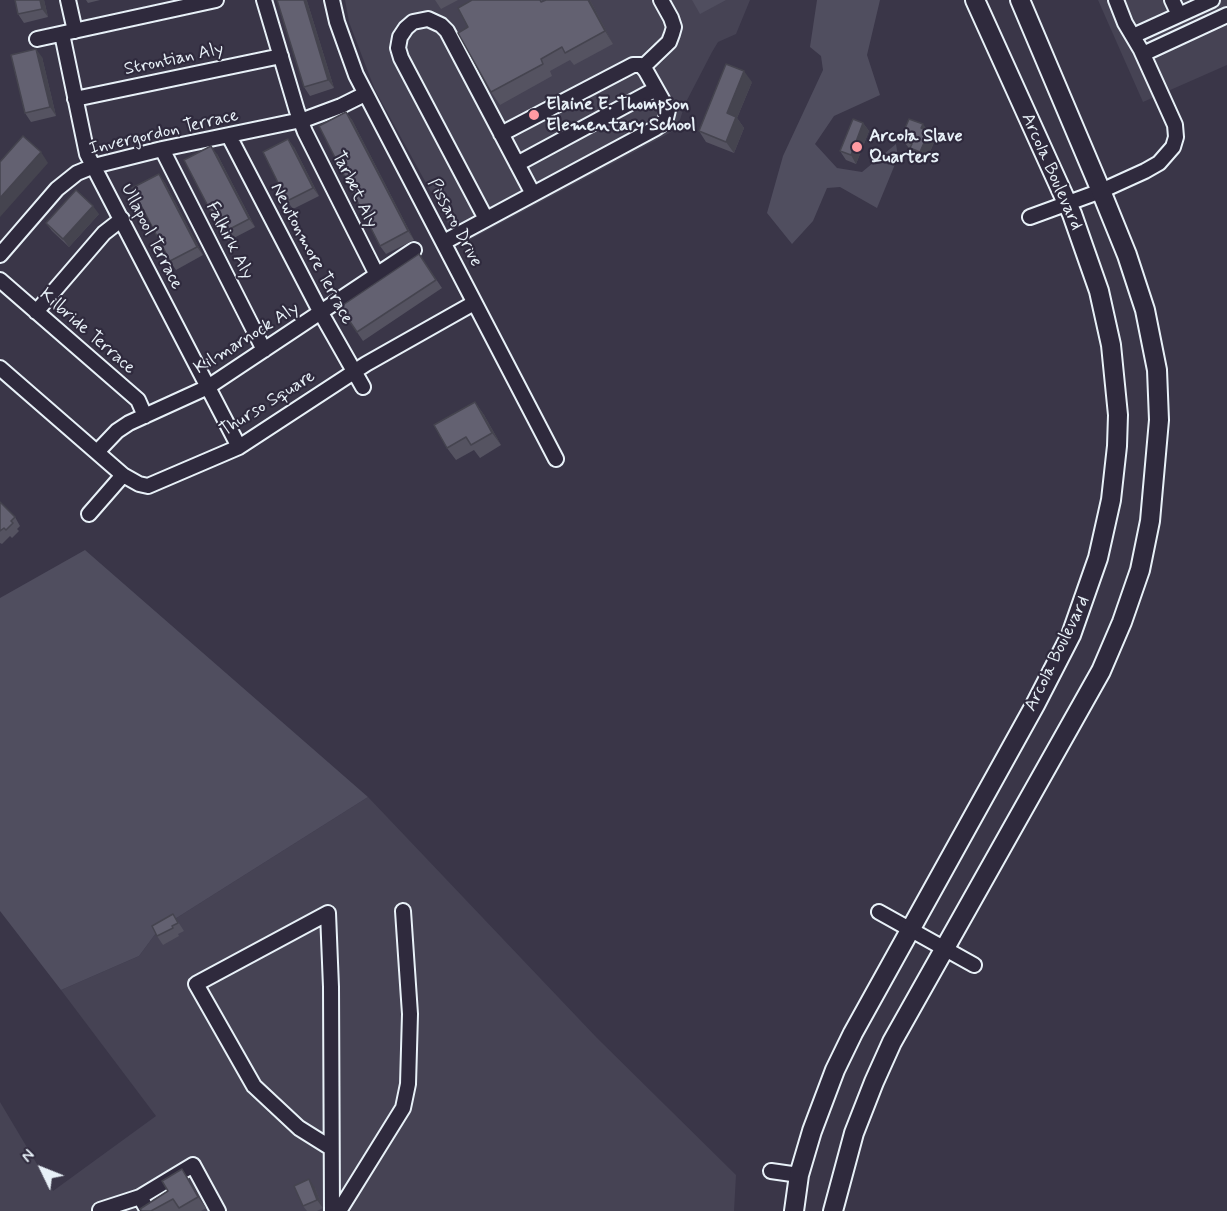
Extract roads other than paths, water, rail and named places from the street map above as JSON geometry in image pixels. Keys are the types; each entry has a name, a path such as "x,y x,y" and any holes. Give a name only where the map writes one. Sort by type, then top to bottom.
{"main road":[{"name":"Arcola Boulevard","path":"794,1211 800,1175 822,1101 835,1070 853,1033 1035,705 1071,635 1091,583 1104,533 1118,446 1115,368 1107,322 1086,249 975,0"},
{"name":"Arcola Boulevard","path":"833,1211 854,1133 892,1042 1101,671 1122,622 1140,570 1150,521 1159,420 1157,370 1145,310 1127,255 1101,190 1020,0"}],"street":[{"name":"Ullapool Terrace","path":"68,0 68,32 75,99 87,154 239,447"},
{"path":"37,39 216,0"},
{"name":"Tarbet Aly","path":"264,0 300,120 377,275"},
{"name":"Pissaro Drive","path":"332,0 348,55 365,94 556,459"},
{"path":"643,67 669,42 674,27 661,0"},
{"path":"1030,217 1101,190 1160,163 1173,147 1176,138 1174,125 1143,54 1117,3 1131,0"},
{"path":"1172,0 1185,9"},
{"path":"1133,36 1185,9 1212,0"},
{"path":"1143,54 1227,15"},
{"path":"486,219 401,58 398,48 400,37 406,28 421,19 428,19 441,25 451,40 533,194"},
{"name":"Strontian Aly","path":"75,99 280,56"},
{"path":"444,242 665,122 668,110 643,67 633,65 501,134"},
{"path":"517,164 656,89"},
{"name":"Invergordon Terrace","path":"0,255 57,189 77,173 94,166 162,149 300,120 341,106 365,94"},
{"name":"Newtonmore Terrace","path":"229,136 321,313 363,387"},
{"name":"Falkirk Aly","path":"162,149 264,350"},
{"path":"36,312 105,233 122,219"},
{"name":"Kilmarnock Aly","path":"97,452 117,431 208,387 414,250"},
{"name":"Kilbride Terrace","path":"0,280 138,400 145,416"},
{"name":"Thurso Square","path":"0,368 123,475 148,486 239,447 354,371 474,303"},
{"path":"89,514 123,475"},
{"path":"339,1211 398,1118 405,1100 408,1084 410,1014 403,911"},
{"path":"879,912 974,965"},
{"path":"331,1148 299,1128 254,1086 196,984 328,913 331,987 332,1211"},
{"path":"100,1210 140,1197 193,1164 218,1211"},
{"path":"771,1171 800,1175"},
{"path":"140,1197 148,1211"}],"place":[{"name":"Elaine E. Thompson Elementary School","path":"534,115"},
{"name":"Arcola Slave Quarters","path":"857,147"}]}
